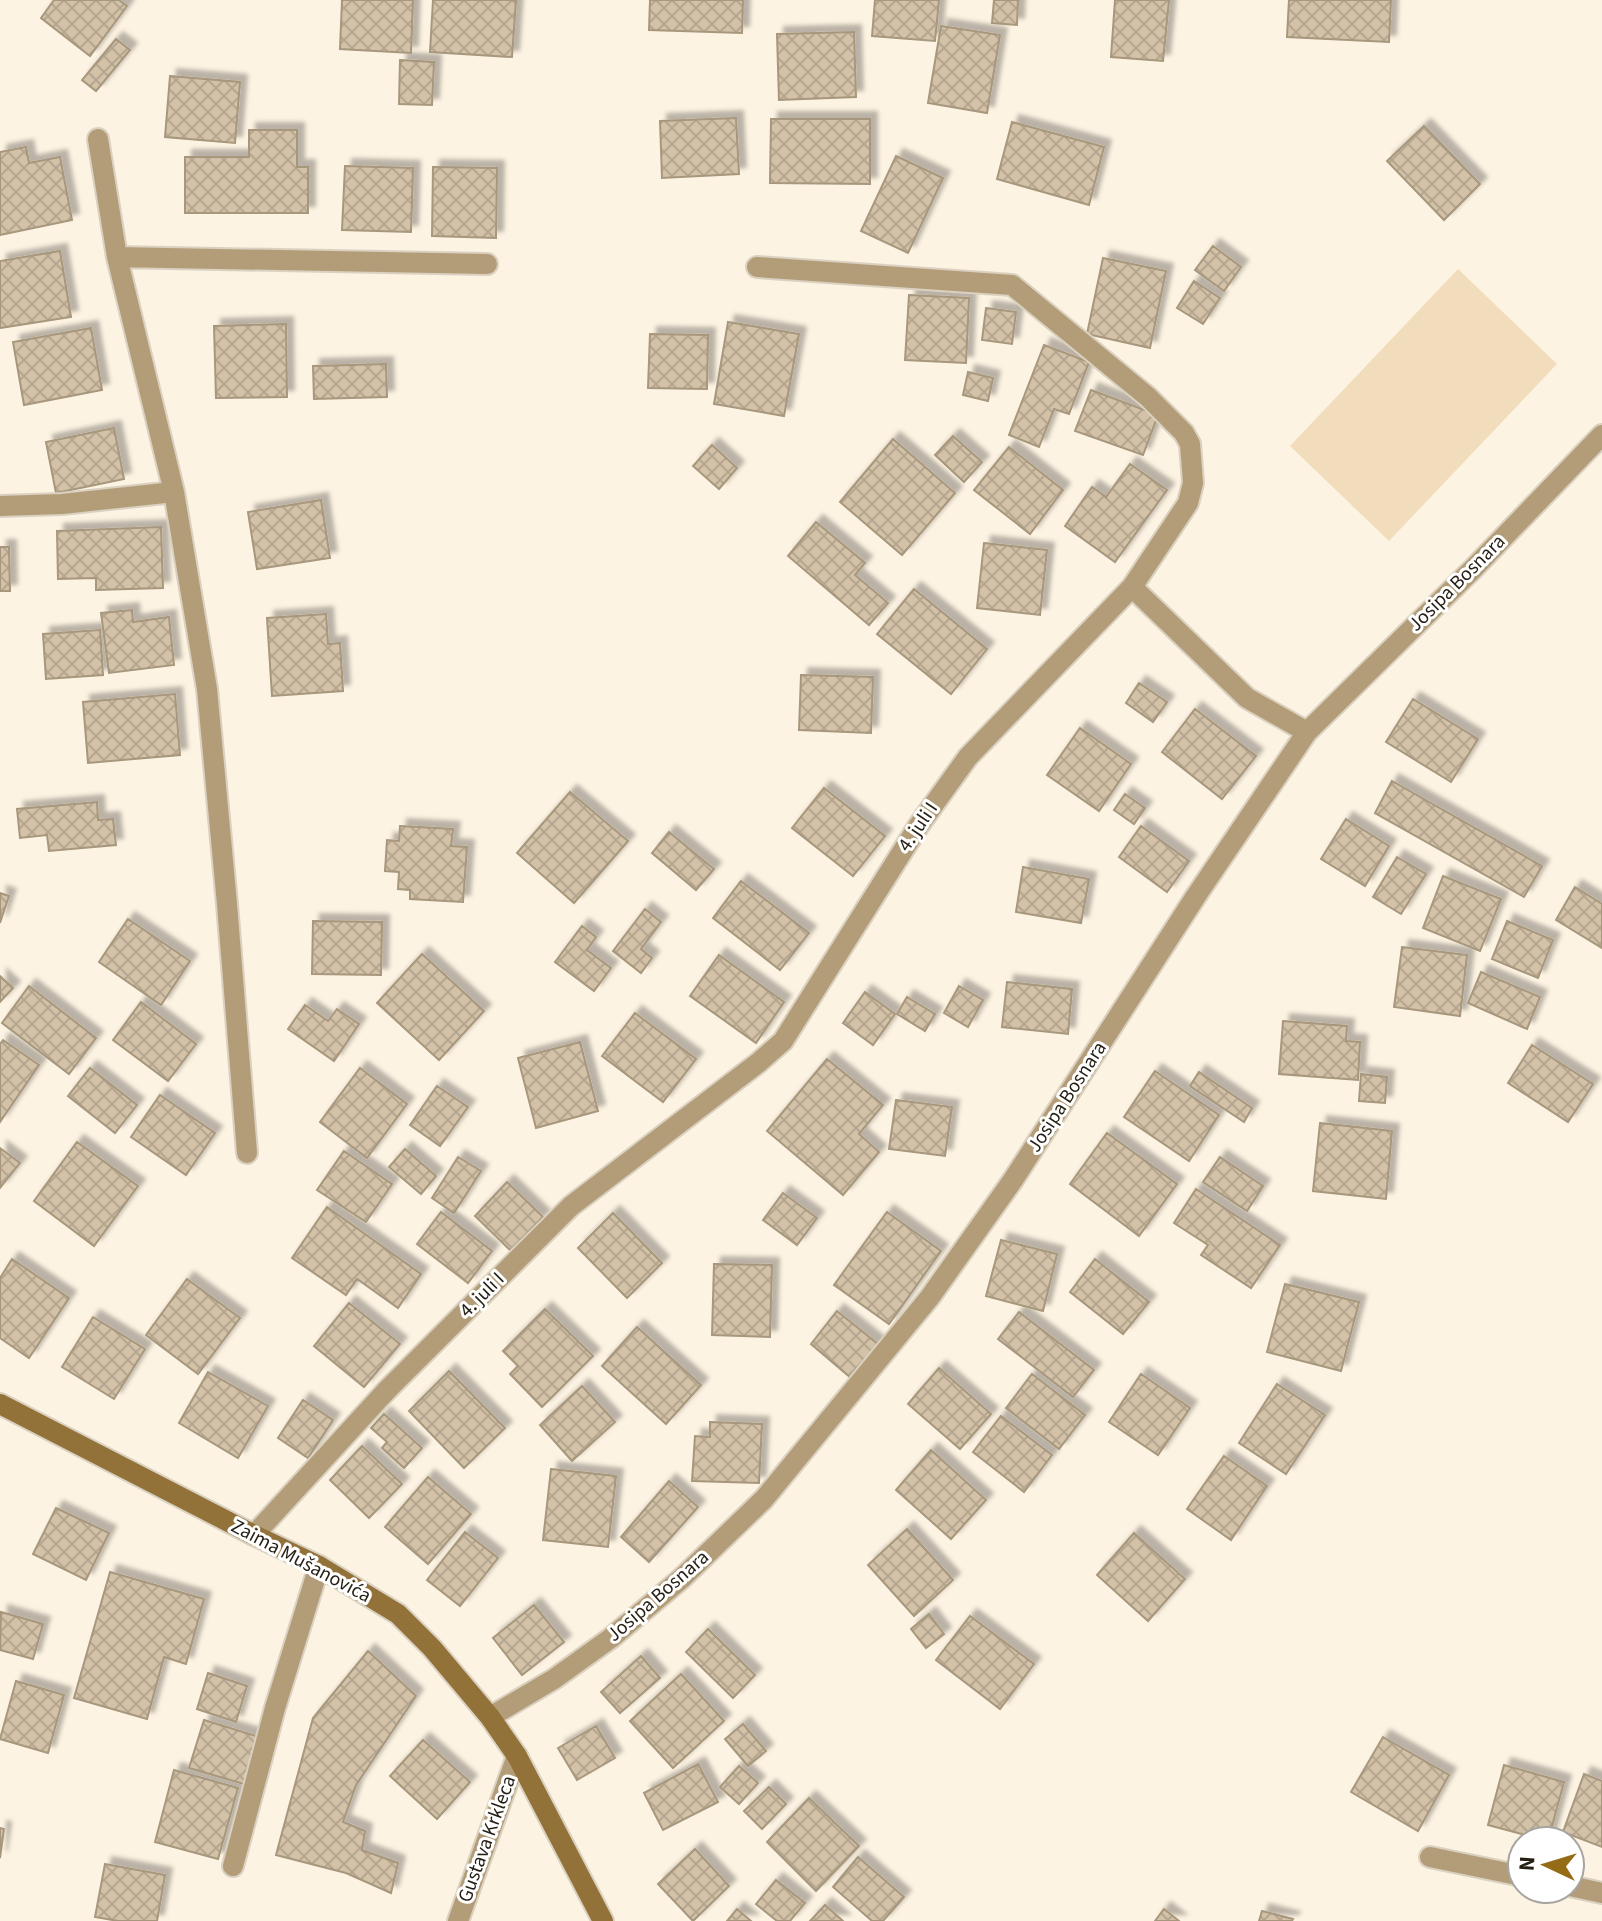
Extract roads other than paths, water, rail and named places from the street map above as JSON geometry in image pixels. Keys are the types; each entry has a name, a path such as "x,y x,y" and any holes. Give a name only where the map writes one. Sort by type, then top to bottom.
{"street":[{"path":"98,139 117,257 174,492 207,689 247,1153"},
{"path":"117,257 487,264"},
{"name":"4. juli I","path":"254,1535 387,1390 571,1206 783,1041 919,825 968,757 1132,587 1188,503 1193,483 1190,444 1184,433 1148,397 1012,285 757,267"},
{"name":"Josipa Bosnara","path":"490,1717 554,1679 611,1638 681,1579 764,1499 930,1297 1013,1180 1196,896 1307,732 1473,569 1602,435"},
{"path":"0,506 62,504 174,492"},
{"path":"1132,587 1247,698 1307,732"},
{"name":"Zaima Mušanovića","path":"0,1404 319,1566 398,1614 432,1648 490,1717 517,1756 603,1921"},
{"path":"233,1866 275,1708 319,1566"},
{"name":"Gustava Krkleca","path":"458,1921 517,1756"},
{"path":"1430,1857 1506,1873"}]}
